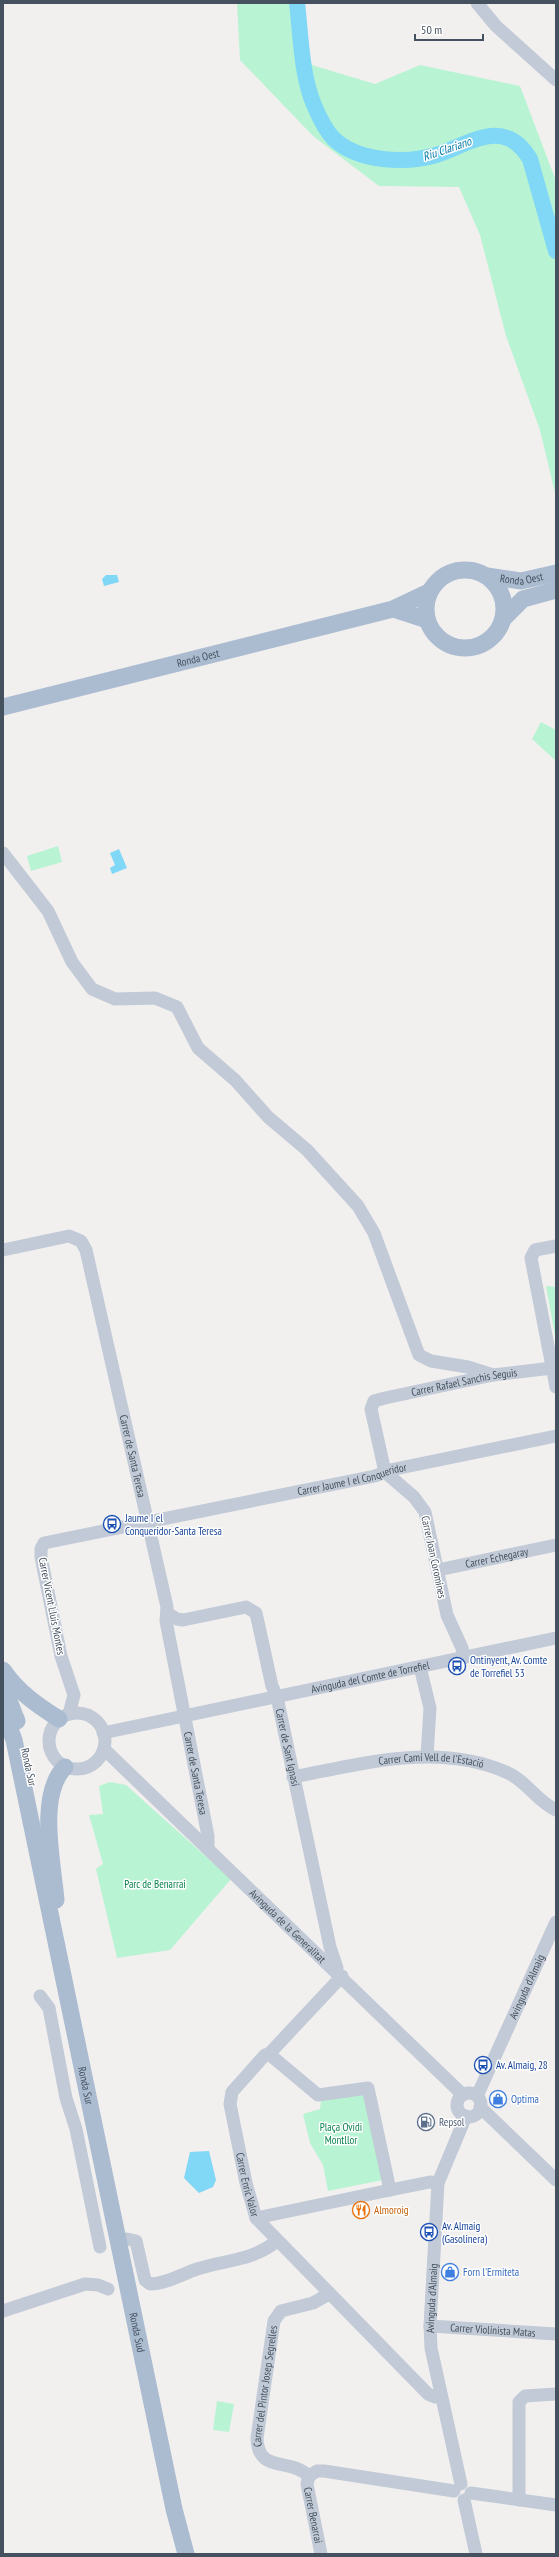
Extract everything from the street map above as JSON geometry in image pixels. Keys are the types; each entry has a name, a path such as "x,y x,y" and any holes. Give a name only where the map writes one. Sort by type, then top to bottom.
{"main road":[{"path":"474,570 487,576 496,584 502,595 505,607 503,619 498,631 489,640 478,646 465,648 453,647 442,641 433,632 427,620 426,606 429,592 437,581 454,571 474,570"},
{"name":"Ronda Oest","path":"487,576 521,581 548,574"},
{"name":"Ronda Oest","path":"3,707 393,609 429,592"},
{"name":"Ronda Oest","path":"503,619 523,599 550,592"},
{"path":"393,609 427,620"},
{"path":"3,1670 13,1685 30,1700 64,1717"},
{"name":"Ronda Sur","path":"3,1685 21,1732 56,1900 91,2110"},
{"name":"Ronda Sur","path":"3,1710 14,1740 91,2110"},
{"path":"56,1900 49,1808 55,1780 65,1767"},
{"name":"Ronda Sud","path":"91,2110 174,2509 186,2554"}],"street":[{"path":"477,3 496,26 556,80"},
{"path":"3,853 48,911 72,962 92,989 115,999 155,998 177,1007 198,1048 235,1080 268,1117 307,1150 358,1206 374,1233 419,1355 431,1362 468,1367 493,1375"},
{"name":"Carrer de Santa Teresa","path":"3,1250 65,1236 77,1238 84,1246 167,1613 166,1621 208,1836 208,1847"},
{"path":"556,1246 535,1250 531,1258 556,1387"},
{"name":"Carrer Rafael Sanchis Seguis","path":"385,1472 371,1409 377,1400 493,1375 552,1368"},
{"name":"Carrer Jaume I el Conqueridor","path":"147,1522 375,1476 385,1472 556,1436"},
{"name":"Carrer Joan Coromines","path":"385,1472 423,1507 447,1615 462,1648 464,1658"},
{"name":"Carrer Vicent Lluis Montes","path":"85,1715 75,1700 61,1656 41,1549 44,1543 52,1540 147,1522"},
{"name":"Carrer Echegaray","path":"438,1570 556,1545"},
{"name":"Carrer de Sant Ignasi","path":"167,1613 177,1619 183,1620 251,1608 256,1613 272,1686 277,1697 330,1947 341,1975"},
{"name":"Avinguda del Comte de Torrefiel","path":"106,1729 185,1716 556,1638"},
{"path":"420,1667 430,1708 427,1756"},
{"path":"64,1717 85,1715 106,1729 105,1754 86,1767 72,1769 65,1767 52,1754 49,1745 49,1735 64,1717 75,1700"},
{"name":"Avinguda de la Generalitat","path":"105,1754 208,1847 463,2094"},
{"name":"Carrer Camí Vell de l'Estació","path":"293,1777 399,1757 427,1756 476,1763 506,1772 528,1787 540,1802 556,1810"},
{"name":"Avinguda d'Almaig","path":"479,2102 556,1922"},
{"name":"Carrer Enric Valor","path":"341,1975 269,2054 265,2054 232,2092 230,2100 246,2183 256,2218 277,2241 428,2394 434,2397 441,2396"},
{"path":"40,1996 48,2008 66,2098 76,2129 100,2247"},
{"path":"269,2054 318,2095 365,2088 371,2094 390,2190"},
{"path":"479,2102 477,2114 466,2116 459,2112 457,2104 463,2094 470,2093 479,2102 556,2180"},
{"name":"Avinguda d'Almaig","path":"458,2487 431,2348 430,2326 438,2183 466,2116"},
{"path":"256,2218 390,2190 438,2183"},
{"path":"127,2239 136,2241 145,2280 150,2284 159,2283 198,2268 250,2257 261,2253 277,2241"},
{"path":"3,2311 85,2284 98,2285 108,2289"},
{"name":"Carrer del Pintor Josep Segrelles","path":"309,2476 299,2469 264,2459 258,2450 257,2438 274,2321 281,2311 313,2303 329,2294"},
{"name":"Carrer Violinista Matas","path":"430,2326 556,2334"},
{"path":"519,2495 519,2402 525,2396 556,2394"},
{"path":"309,2476 317,2471 324,2471 458,2487 468,2486 467,2497 476,2554"},
{"name":"Carrer Benarrai","path":"309,2476 307,2484 321,2554"},
{"path":"467,2497 519,2495 556,2505"}],"green space":[{"path":"237,3 293,3 312,65 375,84 420,65 520,86 556,181 556,497 540,430 506,336 480,235 459,187 379,186 313,136 240,60"},
{"path":"541,722 556,730 556,761 532,739"},
{"path":"58,846 62,862 31,871 27,856"},
{"path":"546,1286 556,1287 556,1341"},
{"name":"Parc de Benarrai","path":"110,1782 126,1785 231,1879 170,1950 117,1958 96,1869 103,1864 89,1815 103,1814 99,1786"},
{"name":"Plaça Ovidi Montllor","path":"363,2093 383,2180 328,2191 323,2165 310,2143 303,2114 320,2109 321,2100"},
{"path":"217,2401 234,2404 229,2432 213,2430"}],"water":[{"path":"106,575 117,575 119,582 104,586 102,579"},
{"path":"119,849 127,868 112,874 110,868 115,865 110,853"},
{"path":"209,2151 216,2180 213,2187 199,2193 184,2178 190,2152"}],"waterway":[{"name":"Riu Clariano","path":"297,3 306,81 322,123 334,139 344,147 369,157 397,160 411,160 436,155 474,140 486,137 498,136 509,139 520,146 530,159 556,251"}],"place":[{"name":"Jaume I el Conqueridor-Santa Teresa","path":"112,1524"},
{"name":"Ontinyent, Av. Comte de Torrefiel 53","path":"457,1666"},
{"name":"Av. Almaig, 28","path":"483,2065"},
{"name":"Optima","path":"498,2099"},
{"name":"Repsol","path":"426,2122"},
{"name":"Almoroig","path":"361,2210"},
{"name":"Av. Almaig (Gasolinera)","path":"429,2232"},
{"name":"Forn l'Ermiteta","path":"450,2272"}]}
